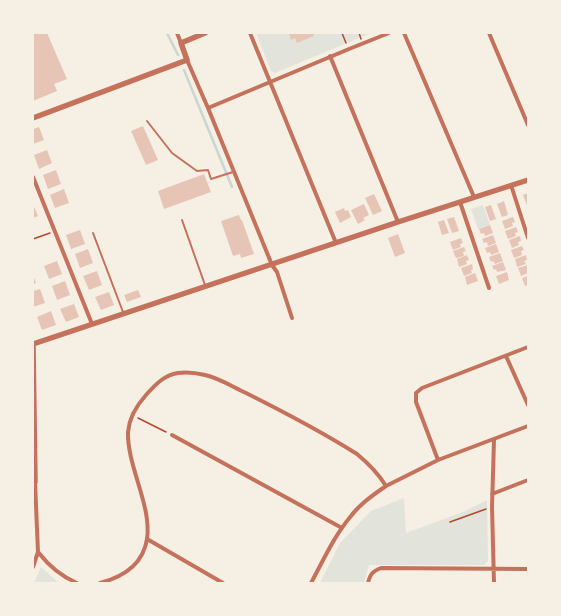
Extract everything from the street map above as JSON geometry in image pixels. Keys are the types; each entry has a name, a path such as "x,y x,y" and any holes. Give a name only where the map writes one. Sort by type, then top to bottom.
{"street":[{"path":"176,33 272,265 277,272 292,318"},
{"path":"181,43 205,33"},
{"path":"250,33 336,243"},
{"path":"208,108 348,48 389,33"},
{"path":"404,33 474,198"},
{"path":"489,33 528,125"},
{"path":"330,56 398,222"},
{"path":"33,118 187,60"},
{"path":"33,177 92,324"},
{"path":"33,567 38,552 34,482 33,343 528,180"},
{"path":"511,185 528,238"},
{"path":"460,202 489,288"},
{"path":"438,460 416,402 416,394 422,388 528,347"},
{"path":"506,356 528,405"},
{"path":"100,583 113,580 126,573 141,558 147,539 146,513 128,444 128,431 133,416 142,400 159,381 168,376 178,373 204,375 261,401 345,446 368,462 386,486"},
{"path":"311,583 342,528 363,503 386,486 438,460 528,426"},
{"path":"172,435 342,528"},
{"path":"494,440 492,494 494,583"},
{"path":"492,494 528,480"},
{"path":"147,539 223,583"},
{"path":"38,552 56,571 77,583"},
{"path":"368,583 374,570 381,568 528,569"}],"lane":[{"path":"147,121 172,153 197,171 208,170 211,180 234,171"},
{"path":"182,220 206,286"},
{"path":"93,233 124,314"}],"path":[{"path":"342,33 348,48"},
{"path":"33,239 55,231"},
{"path":"133,416 172,435"},
{"path":"450,522 492,507"}],"shaded area":[{"path":"256,33 371,33 275,73 271,71"},
{"path":"483,205 490,225 478,229 471,209"},
{"path":"404,498 406,533 463,512 487,500 488,561 484,565 369,565 364,583 320,583 340,543 371,511"},
{"path":"41,567 58,582 34,583"}],"building":[{"path":"33,33 47,33 67,79 54,84 57,91 33,101"},
{"path":"289,33 313,33 314,36 297,43 295,38 291,40"},
{"path":"143,126 158,160 146,165 131,131"},
{"path":"39,127 44,140 33,144 33,129"},
{"path":"47,150 52,163 39,169 34,155"},
{"path":"56,170 61,184 48,189 43,175"},
{"path":"204,174 211,192 164,209 158,191"},
{"path":"64,189 69,203 55,208 50,195"},
{"path":"528,193 528,208 523,195"},
{"path":"374,194 382,211 373,215 365,198"},
{"path":"504,201 508,215 502,217 497,204"},
{"path":"33,204 38,216 33,218"},
{"path":"364,204 369,215 363,218 365,220 358,224 351,210"},
{"path":"491,205 496,219 490,221 485,207"},
{"path":"344,208 345,211 348,210 351,217 340,223 335,212"},
{"path":"239,215 254,254 241,258 240,254 233,256 221,221"},
{"path":"454,217 459,231 452,233 447,219"},
{"path":"513,217 515,222 512,223 513,226 505,229 502,221"},
{"path":"444,220 449,233 442,235 438,222"},
{"path":"490,225 493,233 485,236 484,233 481,234 479,229"},
{"path":"516,227 518,232 515,233 516,236 508,239 505,231"},
{"path":"80,230 85,244 71,249 66,235"},
{"path":"398,234 405,253 395,257 388,238"},
{"path":"493,235 496,243 488,246 487,242 484,243 482,239"},
{"path":"520,236 521,241 518,242 519,245 512,248 509,240"},
{"path":"461,238 463,243 460,244 461,247 453,250 450,242"},
{"path":"496,244 499,252 491,255 490,252 487,253 485,248"},
{"path":"522,246 524,250 521,251 522,255 514,258 511,250"},
{"path":"464,247 466,251 463,252 464,256 456,258 453,251"},
{"path":"88,249 93,263 80,268 75,254"},
{"path":"500,253 503,261 495,264 493,261 491,262 489,257"},
{"path":"467,255 469,260 466,261 467,264 459,267 457,259"},
{"path":"526,255 527,260 524,261 526,264 517,267 515,259"},
{"path":"57,261 62,274 49,279 44,266"},
{"path":"503,262 506,270 497,272 496,269 494,270 492,266"},
{"path":"472,264 472,273 464,276 461,268"},
{"path":"528,265 528,273 521,276 518,268"},
{"path":"97,271 102,285 89,290 83,276"},
{"path":"507,272 509,280 499,284 496,276"},
{"path":"475,273 478,281 467,285 465,277"},
{"path":"33,275 36,283 33,284"},
{"path":"528,276 528,285 525,286 522,278"},
{"path":"65,281 70,295 57,300 52,286"},
{"path":"40,289 45,303 33,307 33,291"},
{"path":"138,290 141,297 127,302 124,295"},
{"path":"109,292 114,305 101,310 95,297"},
{"path":"74,304 79,317 66,322 60,309"},
{"path":"51,311 56,325 42,330 37,317"}],"waterway":[{"path":"167,33 178,55"},
{"path":"184,70 232,187"}]}
